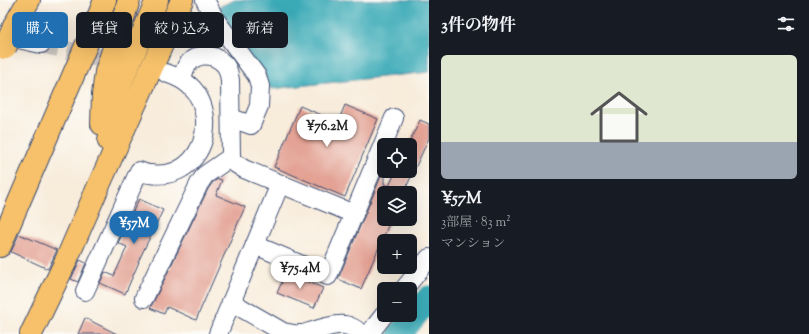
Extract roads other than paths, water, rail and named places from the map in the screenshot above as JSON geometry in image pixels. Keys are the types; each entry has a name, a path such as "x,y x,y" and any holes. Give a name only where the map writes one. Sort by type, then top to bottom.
{"highway":[{"path":"5,42 23,0"},
{"path":"5,42 29,0"},
{"path":"32,334 180,5"},
{"path":"99,185 102,154 104,84 106,72 126,8"},
{"path":"99,185 123,78 154,8"},
{"path":"0,246 101,10"}],"street":[{"path":"206,0 215,19 257,76 260,86 259,106 251,125 231,118"},
{"path":"85,291 138,171 159,175 170,173 186,165 194,158 199,150 204,132 204,112 202,104 191,87 173,76 186,67 196,57 210,55 218,58 224,63 228,71 230,80 231,157 233,162 244,169 354,214"},
{"path":"255,245 328,276 394,118"},
{"path":"144,298 205,175 231,157"},
{"path":"218,334 280,184"},
{"path":"410,282 429,258"},
{"path":"231,302 283,332 294,334"},
{"path":"369,334 378,322"},
{"path":"299,334 344,324 362,334"}],"water":[{"path":"235,0 429,0 429,72 271,89 241,48 288,48 288,12 232,12 232,36 224,25 224,12 215,12 216,8"}],"waterway":[{"path":"400,334 429,298"}],"tunnel":[{"path":"58,48 122,63"}]}
